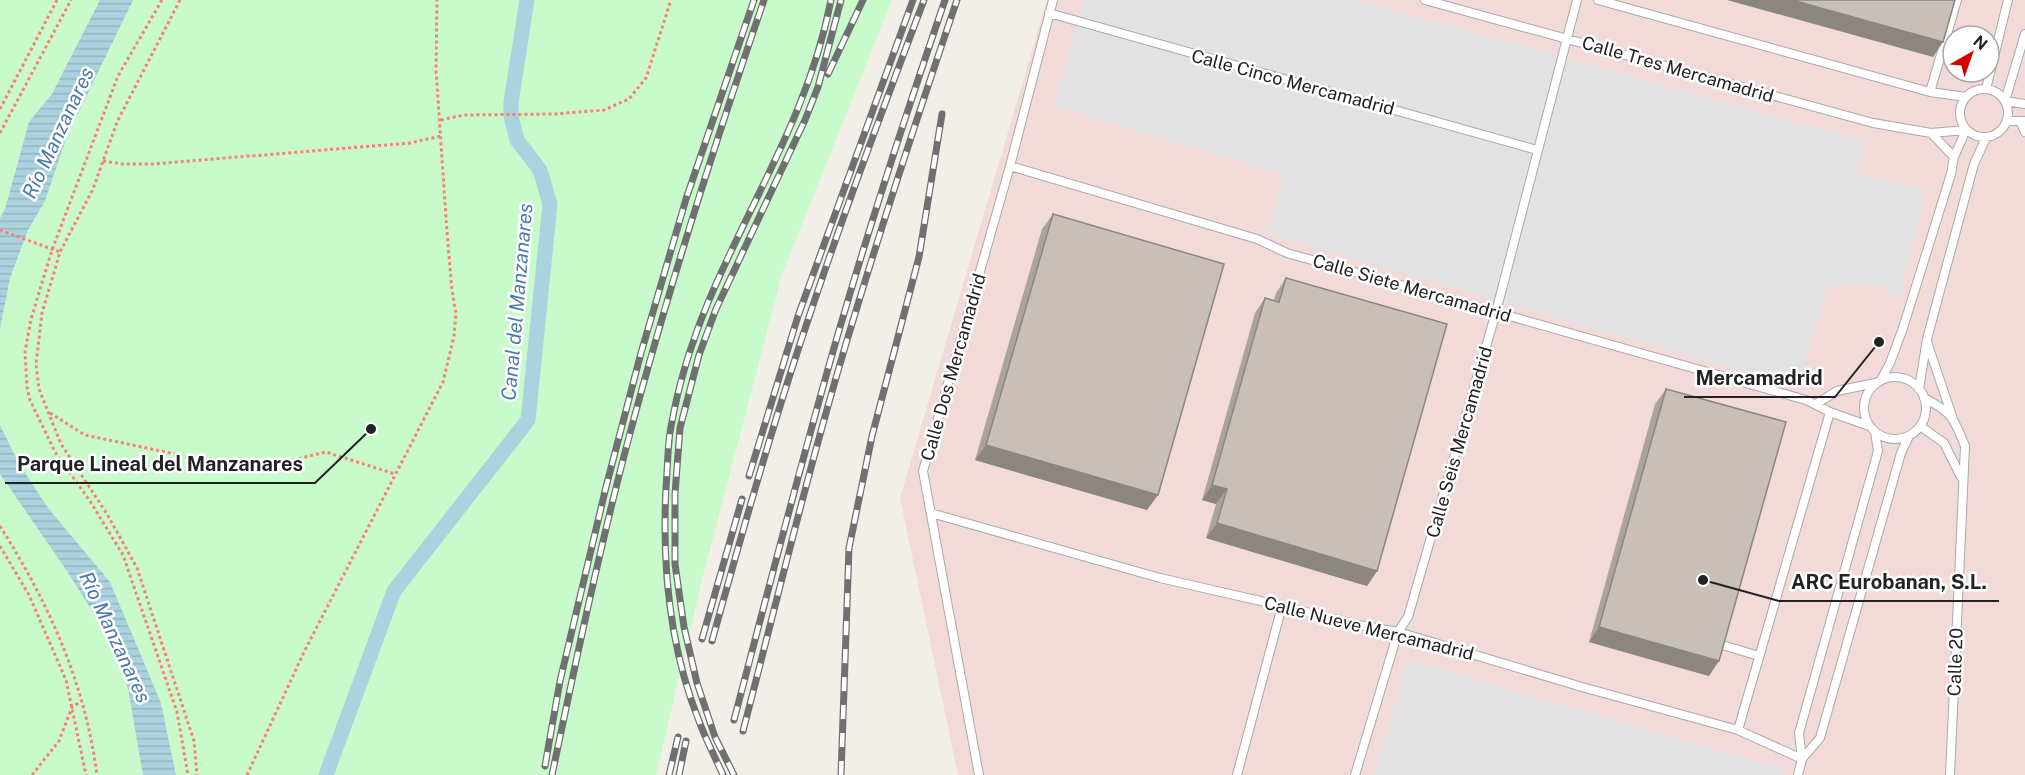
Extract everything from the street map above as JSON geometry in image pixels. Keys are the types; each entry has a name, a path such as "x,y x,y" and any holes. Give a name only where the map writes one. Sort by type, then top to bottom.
{"lane":[{"name":"Calle Dos Mercamadrid","path":"980,775 923,471 1010,166 1053,0"},
{"name":"Calle Tres Mercamadrid","path":"1425,0 1873,123 1931,133 1966,130"},
{"name":"Calle Seis Mercamadrid","path":"1355,775 1398,632 1408,617 1496,312 1576,0"},
{"path":"1598,0 1930,92 1966,97 1986,89 2000,95 2005,100 2025,105"},
{"path":"1930,92 1957,0"},
{"path":"1986,89 2008,0"},
{"name":"Calle Cinco Mercamadrid","path":"1049,13 1537,150"},
{"path":"1966,97 1960,110 1960,117 1966,130 1986,138 1999,133 2007,122 2005,100 2025,34"},
{"path":"2007,122 2022,121 2025,132"},
{"path":"1816,404 1837,391 1879,381 1894,377 1904,378 1919,389 1924,398 1925,412 1920,426 1909,435 1892,439 1875,432 1869,426 1863,411 1864,403 1866,395 1879,381 1890,363 1903,328 1954,158 1966,130"},
{"path":"1931,133 1954,158"},
{"path":"1919,389 1927,339 1974,164 1986,138"},
{"name":"Calle Siete Mercamadrid","path":"1010,166 1257,239 1287,253 1816,404 1830,412 1869,426"},
{"name":"Calle 20","path":"1927,339 1965,446 1950,775"},
{"path":"1924,398 1939,405 1953,417"},
{"path":"1738,730 1830,412"},
{"path":"1920,426 1944,443 1962,478"},
{"path":"1798,775 1802,759 1799,733 1878,451 1875,432"},
{"path":"1802,759 1820,738 1901,453 1909,435"},
{"name":"Calle Nueve Mercamadrid","path":"931,513 1160,578 1359,625 1398,632 1582,687 1738,730 1802,759"},
{"path":"1237,775 1282,606"},
{"path":"1719,644 1759,656"}],"path":[{"path":"0,109 57,0"},
{"path":"0,133 71,0"},
{"path":"162,0 118,76 52,249 31,319 26,352 27,387 30,400 56,452 123,555 177,712 188,775"},
{"path":"180,0 117,122 93,189 60,252 42,313 36,364 39,389 61,444 107,514 138,568 194,741 197,775"},
{"path":"247,775 310,640 443,382 454,336 456,313 448,244 436,70 437,0"},
{"path":"441,120 464,115 604,110 629,99 646,78 671,0"},
{"path":"103,161 122,164 153,164 410,143 441,136"},
{"path":"0,230 60,252"},
{"path":"49,412 86,435 189,457 276,464 326,452 395,474"},
{"path":"0,526 29,573 64,646 82,701 97,775"},
{"path":"0,546 29,595 66,680 86,775"},
{"path":"32,775 59,741 72,707 82,701"}],"shaded area":[{"path":"1047,0 2025,0 2025,775 958,775 900,498"},
{"path":"1084,0 1356,0 1866,142 1857,173 1926,191 1899,298 1880,285 1828,286 1798,388 1267,234 1284,175 1054,106"},
{"path":"1408,660 1786,770 1785,775 1374,775"}],"green space":[{"path":"0,0 892,0 782,274 701,584 656,775 0,775"}],"water":[{"name":"Río Manzanares","path":"100,0 133,0 67,136 45,201 28,230 10,278 0,329 0,218 5,209 29,122 52,94"},
{"name":"Río Manzanares","path":"0,425 18,462 48,508 110,582 161,703 176,775 143,775 128,688 104,630 67,571 0,474"}],"building":[{"path":"1792,0 1955,0 1948,24 1941,24 1941,41"},
{"path":"1053,214 1224,264 1158,495 986,445"},
{"path":"1286,278 1447,324 1377,571 1217,523 1227,489 1212,485 1265,298 1279,302"},
{"path":"1666,389 1786,422 1719,661 1599,627"}],"waterway":[{"name":"Canal del Manzanares","path":"326,775 394,591 528,420 550,204 540,170 517,140 511,116 511,102 527,0"}],"railway":[{"path":"545,766 560,681 606,487 641,353 686,199 754,0"},
{"path":"552,775 594,578 638,402 689,229 764,0"},
{"path":"723,775 688,691 680,661 669,598 665,503 670,432 681,381 701,320 793,119 821,42 831,0"},
{"path":"734,775 715,737 697,683 684,627 675,564 675,494 680,428 699,355 716,309 805,120 818,87 841,0"},
{"path":"828,74 863,0"},
{"path":"749,476 798,316 913,0"},
{"path":"712,641 795,360 850,199 924,0"},
{"path":"734,720 838,334 863,250 945,0"},
{"path":"743,731 834,386 887,210 957,0"},
{"path":"841,775 849,548 872,436 919,257 942,114"},
{"path":"702,639 742,499"},
{"path":"669,775 678,737"},
{"path":"679,775 686,741"}],"place":[{"name":"Mercamadrid","path":"1879,342"},
{"name":"Parque Lineal del Manzanares","path":"371,429"},
{"name":"ARC Eurobanan, S.L.","path":"1703,580"}]}
